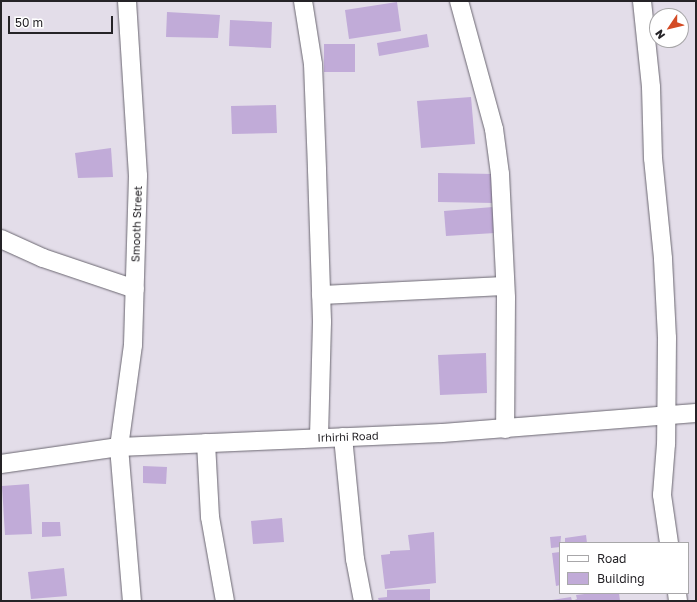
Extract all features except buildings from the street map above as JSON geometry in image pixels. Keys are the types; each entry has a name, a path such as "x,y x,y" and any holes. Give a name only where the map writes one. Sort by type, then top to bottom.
{"street":[{"name":"Smooth Street","path":"126,1 138,176 133,345 119,447 132,601"},
{"path":"303,1 313,64 321,295 320,438"},
{"path":"459,1 494,129 500,174 505,286 505,429"},
{"path":"642,1 651,86 653,158 663,259 667,338 665,415 666,444 662,495 669,542"},
{"path":"1,238 43,258 135,289"},
{"path":"321,295 505,286"},
{"name":"Irhirhi Road","path":"1,464 119,447 505,429 696,412"},
{"path":"343,437 355,559 363,601"},
{"path":"206,443 210,516 224,601"}]}
